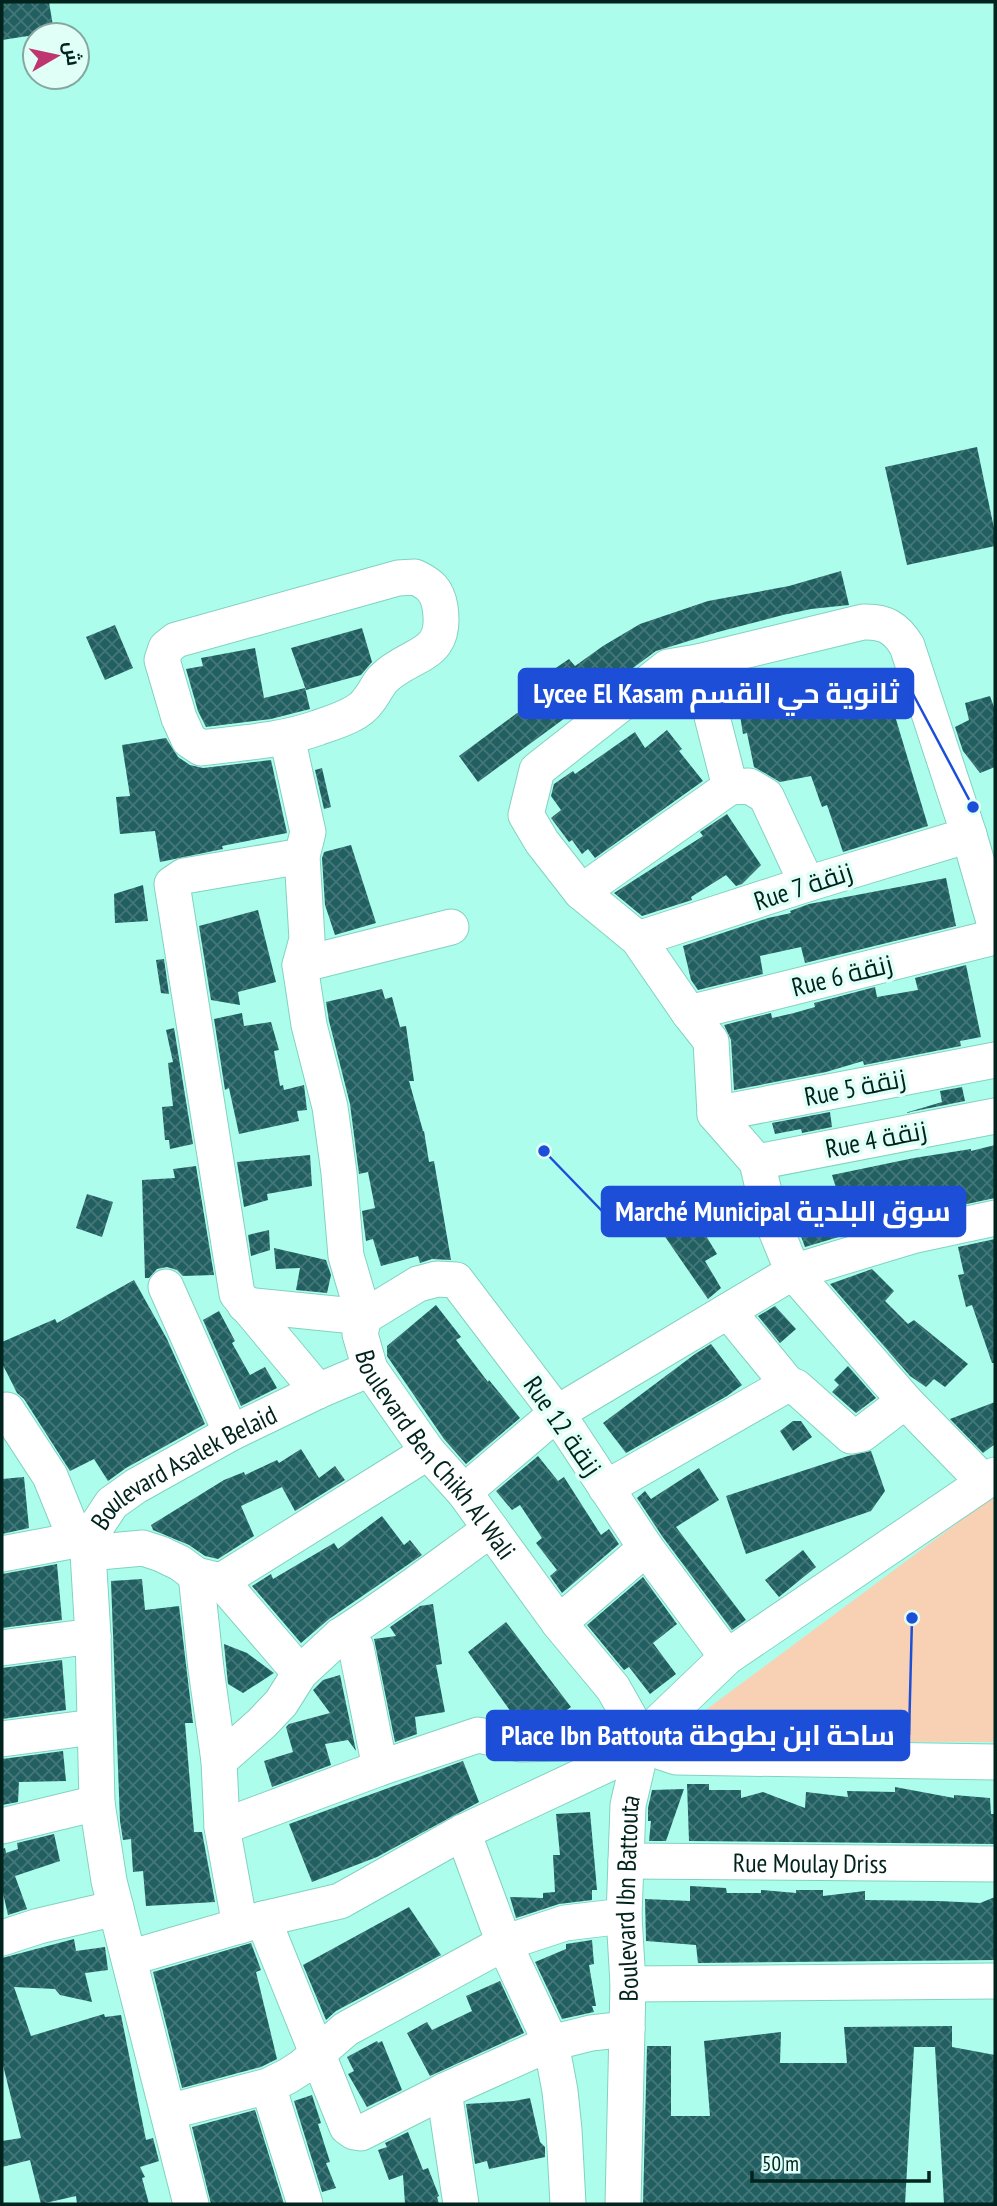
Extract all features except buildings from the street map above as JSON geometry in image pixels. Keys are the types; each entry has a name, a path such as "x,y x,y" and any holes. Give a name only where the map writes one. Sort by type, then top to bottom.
{"street":[{"path":"415,577 429,584 438,594 443,624 438,639 428,651 383,679 362,708 315,729 287,737 201,748 194,744 189,740 179,718 162,660 166,648 176,640 398,578 415,577"},
{"path":"990,1478 905,1401 793,1272 769,1213 757,1162 715,1114 711,1041 638,939 581,892 542,842 526,815 537,770 668,667 863,621 877,621 899,633 907,646 969,835 995,925"},
{"path":"698,662 730,787"},
{"name":"Boulevard Ben Chikh Al Wali","path":"287,737 308,832 302,856 307,939 300,965 309,1025 330,1107 346,1256 364,1317 360,1334 370,1369 428,1452 464,1492 559,1623 613,1688 640,1738"},
{"path":"581,892 730,787 748,786 766,796 807,884"},
{"name":"Rue 7 زنقة","path":"638,939 969,835"},
{"path":"302,856 184,876 172,884 237,1294 317,1391"},
{"path":"300,965 451,927"},
{"name":"Rue 6 زنقة","path":"689,1013 995,937"},
{"name":"Rue 5 زنقة","path":"715,1114 995,1060"},
{"name":"Rue 4 زنقة","path":"757,1162 995,1116"},
{"path":"464,1492 557,1413 793,1272 912,1236 995,1217"},
{"name":"Rue 12 زنقة","path":"364,1317 418,1283 436,1279 456,1280 557,1413 646,1548 727,1657"},
{"path":"166,1287 231,1433"},
{"path":"245,1305 364,1317"},
{"path":"728,1311 788,1384 796,1387 851,1436 862,1434 905,1401"},
{"name":"Boulevard Asalek Belaid","path":"168,2112 112,1895 97,1803 93,1636 85,1542 112,1503 169,1466 317,1391 370,1369"},
{"path":"606,1488 788,1384"},
{"path":"7,1409 50,1476 85,1542"},
{"path":"209,1578 428,1452"},
{"name":"Boulevard Ibn Battouta","path":"623,2204 628,1984 624,1916 625,1861 628,1805 640,1738 727,1657 990,1478"},
{"path":"219,1761 262,1723 281,1703 300,1673 340,1636 397,1599 491,1529"},
{"path":"2,1554 85,1542 143,1548 170,1558 209,1578 300,1673"},
{"path":"559,1623 646,1548"},
{"path":"209,1578 206,1668 219,1761 222,1827 251,1923 316,2053 347,2127 361,2133 444,2091 551,2043 627,2029"},
{"path":"2,1648 93,1636"},
{"path":"340,1636 356,1647 380,1768"},
{"path":"2,1739 94,1727"},
{"path":"222,1827 478,1735 520,1744 640,1738 658,1751 676,1757 995,1762"},
{"path":"129,1958 340,1901 640,1738"},
{"path":"2,1826 97,1803"},
{"path":"463,1832 504,1943 551,2043 560,2091 568,2204"},
{"name":"Rue Moulay Driss","path":"625,1861 995,1864"},
{"path":"2,1938 40,1926 112,1895"},
{"path":"191,2204 168,2112 268,2086 302,2067 346,2029 504,1943 565,1923 624,1916"},
{"path":"628,1984 995,1982"},
{"path":"268,2086 305,2204"},
{"path":"444,2091 461,2204"}],"shaded area":[{"path":"995,1495 995,1742 664,1741"}],"place":[{"name":"Lycee El Kasam ثانوية حي القسم","path":"973,807"},
{"name":"Marché Municipal سوق البلدية","path":"544,1151"},
{"name":"Place Ibn Battouta ساحة ابن بطوطة","path":"912,1618"}]}
